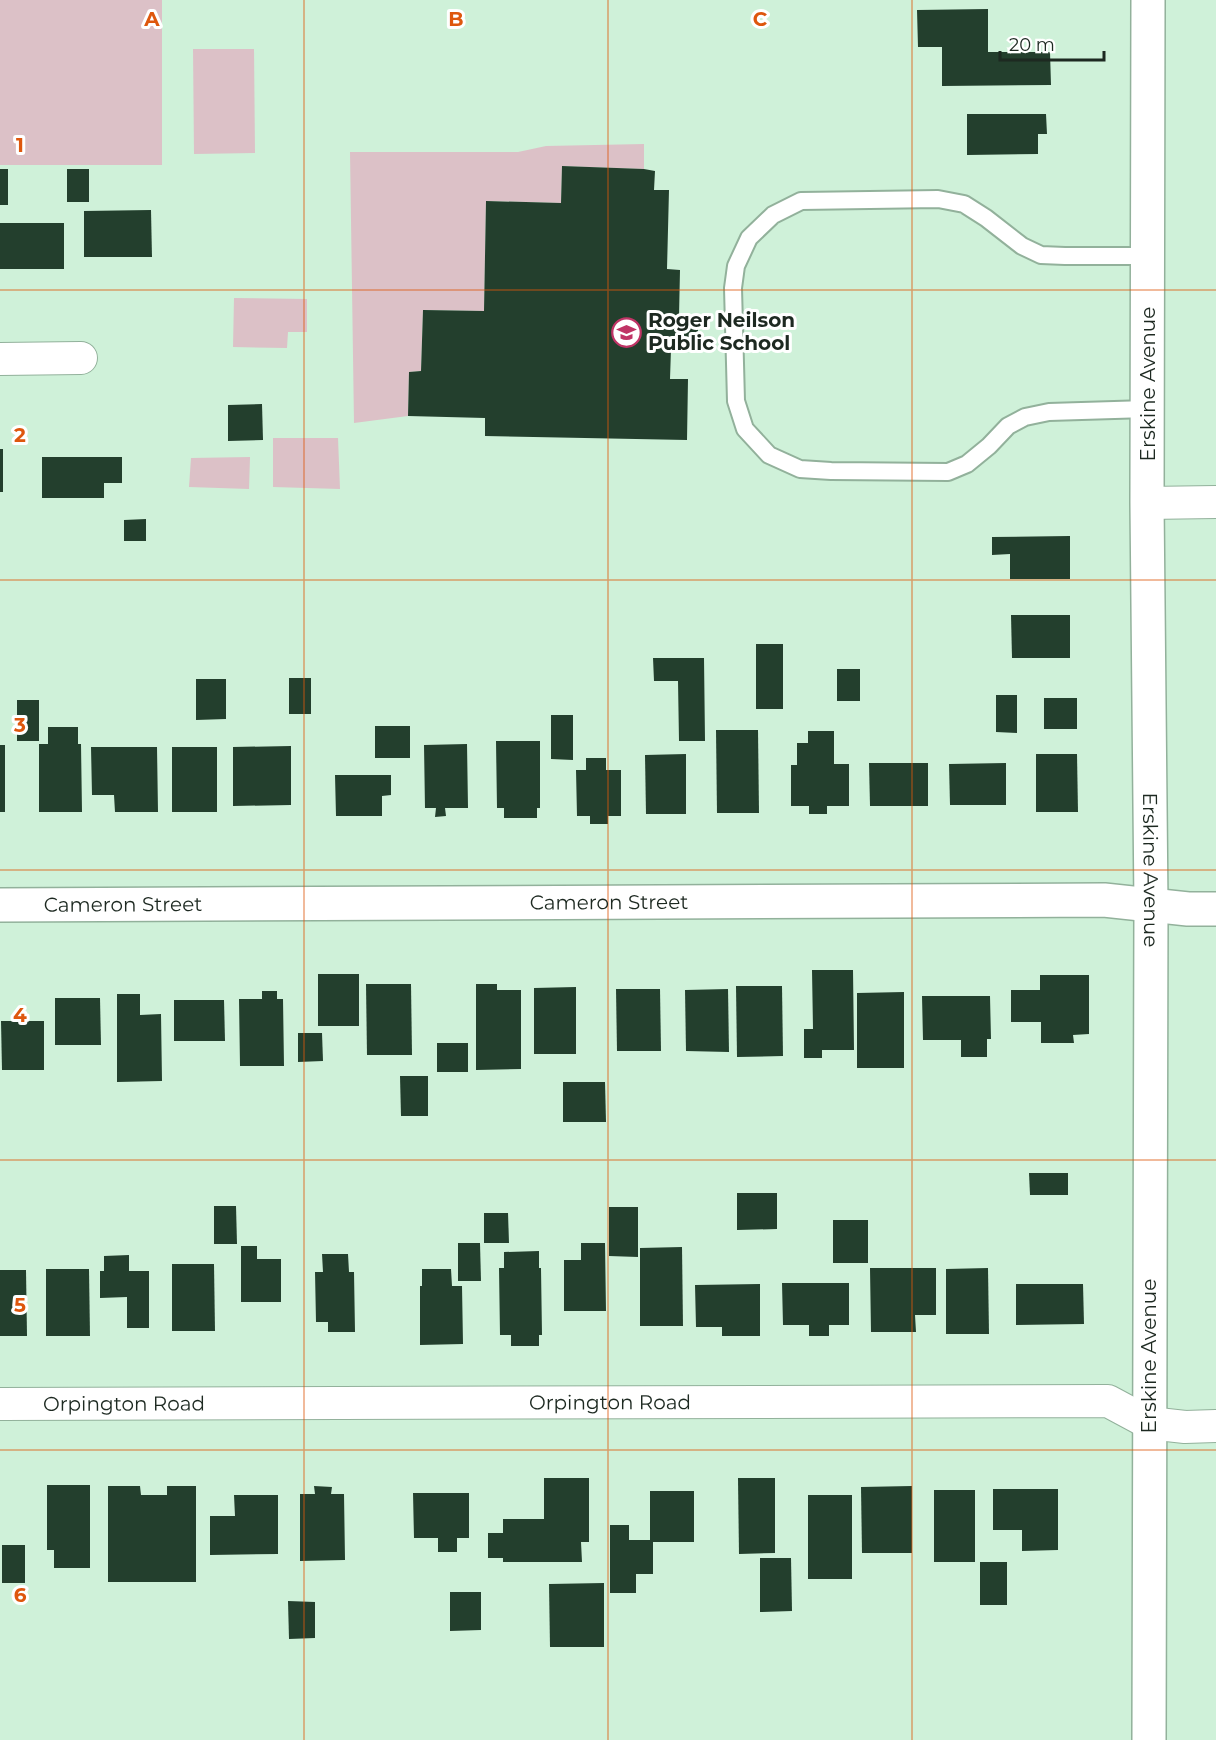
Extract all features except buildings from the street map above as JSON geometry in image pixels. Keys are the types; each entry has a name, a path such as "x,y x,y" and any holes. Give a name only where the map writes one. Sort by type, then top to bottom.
{"street":[{"name":"Erskine Avenue","path":"1148,0 1151,905 1149,1740"},
{"path":"0,359 81,358"},
{"path":"1148,502 1216,502"},
{"name":"Cameron Street","path":"0,905 1092,900 1188,909 1216,909"},
{"name":"Orpington Road","path":"0,1404 1108,1401 1149,1423 1216,1426"}],"lane":[{"path":"1148,256 1041,255 1022,246 964,204 938,199 801,201 773,215 749,238 736,266 734,288 736,401 745,429 769,455 800,469 948,472 967,464 1008,426 1025,417 1049,412 1148,409"}],"shaded area":[{"path":"0,0 162,0 162,165 0,165"},
{"path":"193,49 254,49 255,153 194,154"},
{"path":"644,144 644,169 562,166 561,203 486,201 484,311 423,310 421,371 409,372 408,416 354,423 350,152 518,152 546,146"},
{"path":"234,298 307,299 307,332 288,332 287,348 233,347"},
{"path":"273,438 338,438 340,489 273,487"},
{"path":"250,457 249,489 189,487 191,458"}],"place":[{"name":"Roger Neilson Public School","path":"627,332"}]}
